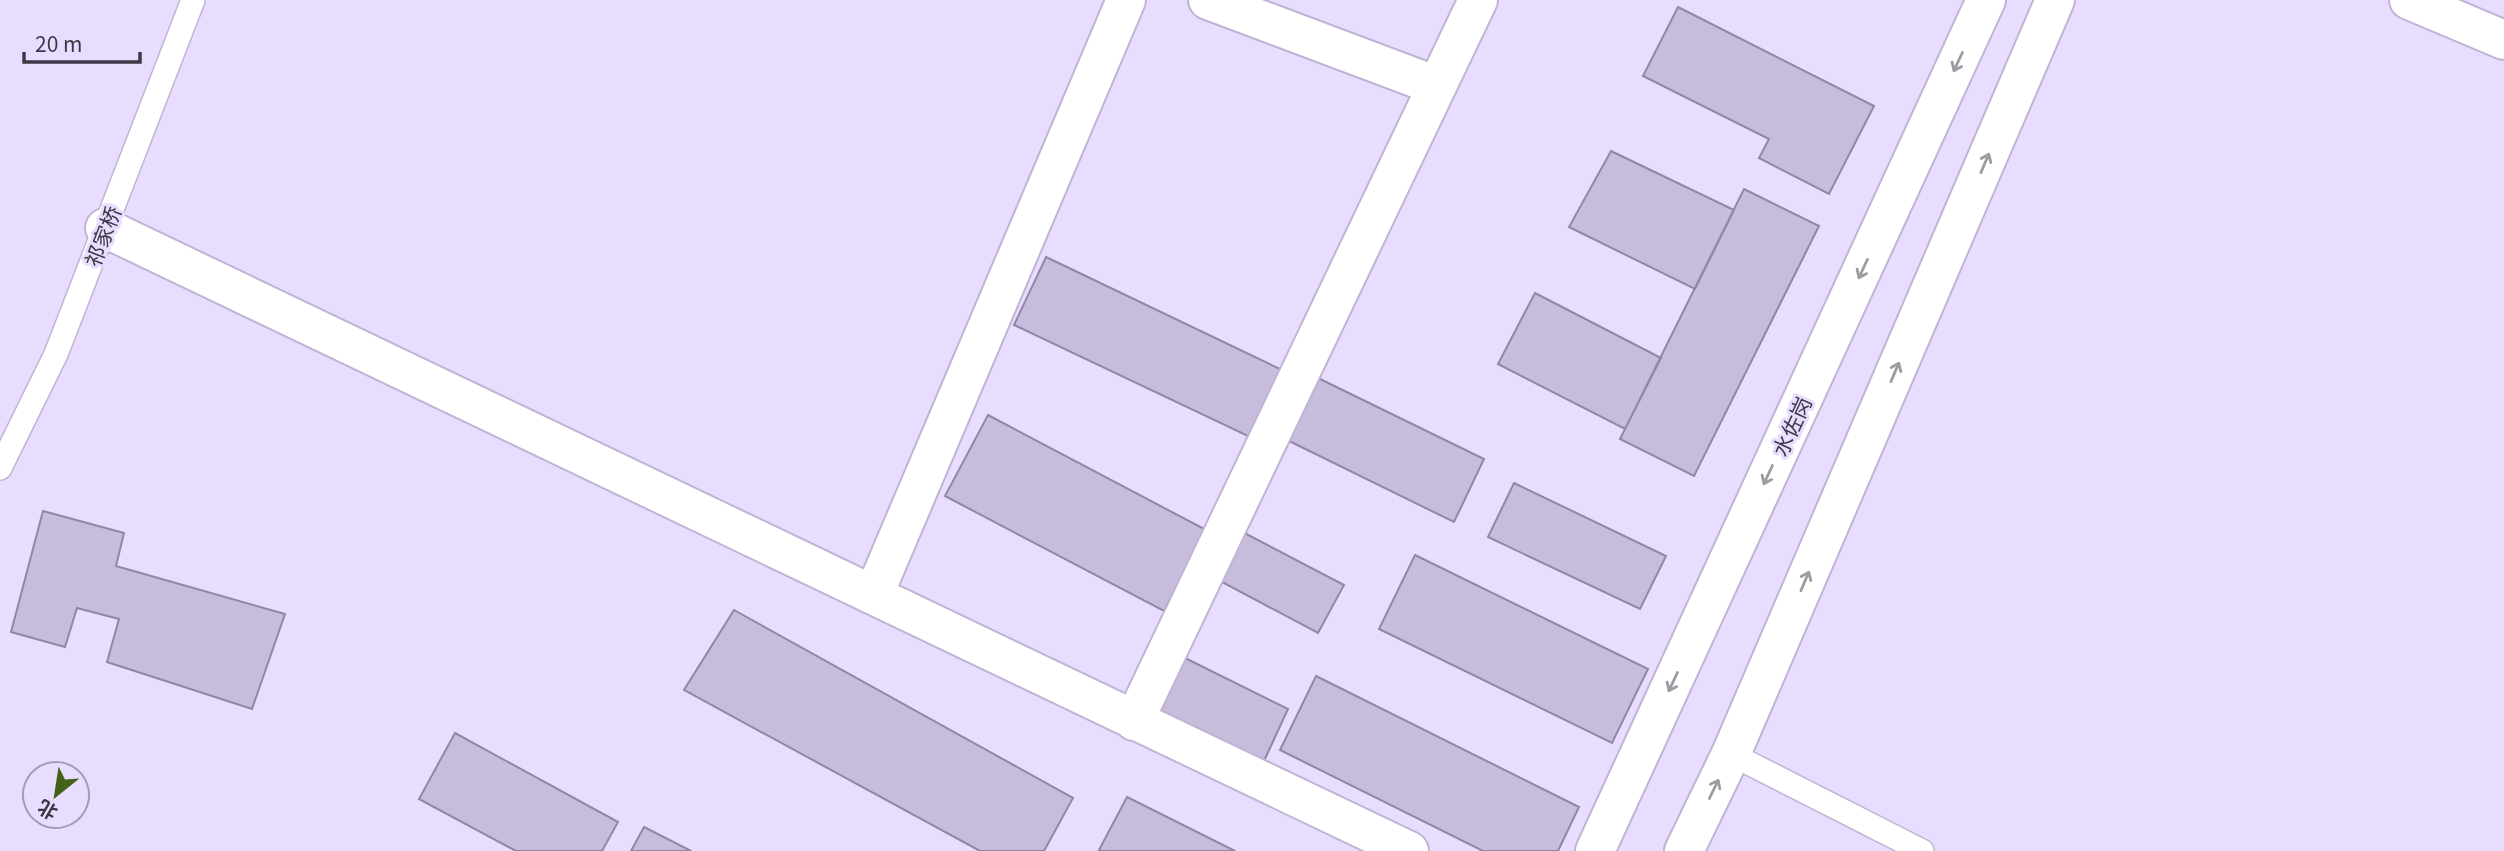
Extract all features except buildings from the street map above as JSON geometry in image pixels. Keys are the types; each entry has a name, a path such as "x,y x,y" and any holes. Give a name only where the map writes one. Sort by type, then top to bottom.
{"street":[{"path":"874,594 1126,0"},
{"path":"1208,0 1437,86"},
{"path":"1134,721 1478,0"},
{"name":"水佐岗","path":"1595,851 1986,0"},
{"path":"1684,851 1731,754 2055,0"},
{"path":"2409,0 2504,40"},
{"path":"105,229 1409,851"}],"lane":[{"name":"祁家桥","path":"0,468 56,355 193,0"},
{"path":"1731,754 1922,851"}]}
